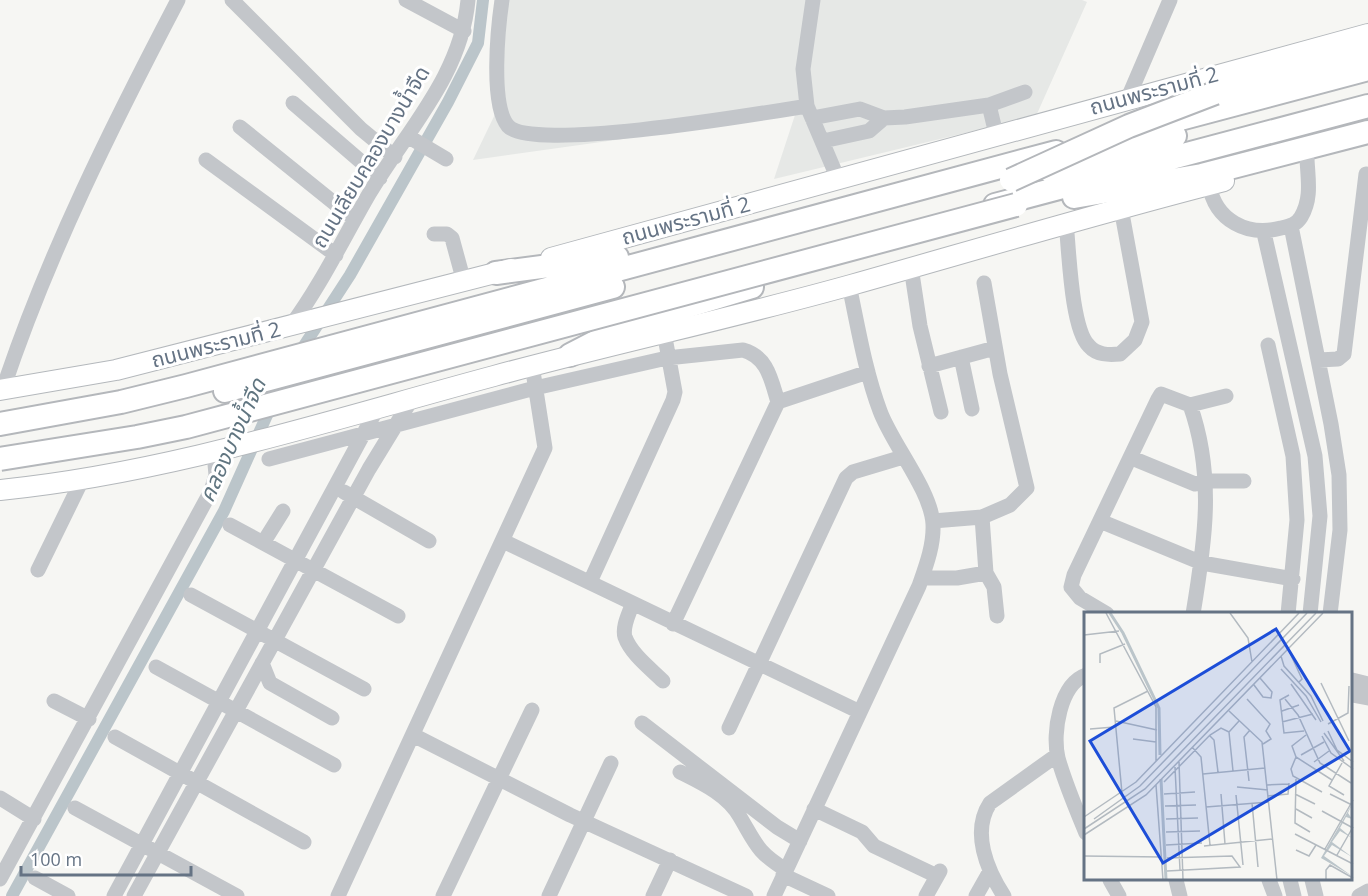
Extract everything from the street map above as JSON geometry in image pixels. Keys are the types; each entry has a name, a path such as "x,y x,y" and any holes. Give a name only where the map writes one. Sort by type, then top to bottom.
{"highway":[{"path":"1011,180 1105,136 1183,104 1368,52"},
{"name":"ถนนพระรามที่ 2","path":"0,424 121,402 1368,69"},
{"path":"0,434 119,415 222,392 1368,85"},
{"path":"0,458 168,428 1368,106"},
{"path":"0,458 93,445 186,427 1368,110"},
{"path":"1016,205 1170,182 1368,132"},
{"path":"496,273 611,258 773,228"},
{"path":"570,355 632,323 756,286 781,273 792,260"}],"main road":[{"name":"ถนนพระรามที่ 2","path":"1,393 116,370 464,282 996,134 1368,34"},
{"path":"0,490 82,480 223,450 570,355 849,285 1066,222 1368,142"},
{"path":"0,480 130,471"}],"street":[{"path":"232,0 361,129 395,157"},
{"path":"406,0 464,31"},
{"name":"ถนนเลียบคลองบางน้ำจืด","path":"296,326 321,284 354,219 395,157 413,140 445,78 464,31 468,0"},
{"path":"502,0 496,54 502,112 508,126 525,135 583,135 809,112 860,110 884,118 989,105 1025,92"},
{"path":"813,0 803,69 809,112 838,179"},
{"path":"1128,98 1170,0"},
{"path":"1,393 70,218 129,90 174,2"},
{"path":"293,102 380,178"},
{"path":"989,105 996,134"},
{"path":"823,141 869,131 884,118"},
{"path":"240,127 354,219"},
{"path":"413,140 439,155"},
{"path":"1209,184 1219,209 1236,225 1264,233 1291,226 1300,219 1309,196 1307,159"},
{"path":"206,160 336,255"},
{"path":"1319,360 1338,359 1344,354 1366,174"},
{"path":"1066,222 1077,325 1088,346 1098,353 1120,354 1135,340 1142,322 1121,207"},
{"path":"1291,226 1319,360 1339,475 1340,530 1330,612"},
{"path":"1264,233 1315,456 1320,516 1310,612"},
{"path":"434,234 447,234 452,238 464,282"},
{"path":"911,267 920,326 941,412"},
{"path":"933,520 981,517 1010,505 1027,488 995,348 984,283"},
{"path":"774,896 922,578 932,537 933,520 912,470 880,411 868,372 849,285"},
{"path":"590,582 673,400 675,392 664,332"},
{"path":"1269,345 1293,456 1297,520 1288,612"},
{"path":"929,366 995,348"},
{"path":"269,459 535,388 667,358 736,350 753,352 768,369 778,402 673,624"},
{"path":"961,357 972,409"},
{"path":"338,896 545,448 532,366"},
{"path":"778,402 868,372"},
{"path":"1104,612 1080,598 1071,587 1161,394 1190,405 1226,396"},
{"path":"134,896 369,469 392,428 413,398"},
{"path":"1190,405 1196,422 1207,481 1207,530 1193,612"},
{"path":"114,896 378,407"},
{"path":"0,879 5,857 34,819 211,491 223,450"},
{"path":"729,728 846,478 853,472 903,457"},
{"path":"1132,458 1195,484 1207,481 1244,481"},
{"path":"348,459 369,469"},
{"path":"38,570 82,480"},
{"path":"334,486 429,541"},
{"path":"263,543 283,511"},
{"path":"981,517 986,573 994,587 997,616"},
{"path":"1100,521 1202,563 1293,579"},
{"path":"230,525 398,615"},
{"path":"503,541 590,582 632,605 860,712"},
{"path":"922,578 957,578 986,573"},
{"path":"192,595 364,689"},
{"path":"632,605 625,637 640,658 663,681"},
{"path":"262,663 270,683 332,718"},
{"path":"156,667 334,765"},
{"path":"1084,676 1074,680 1062,702 1058,755 1084,827"},
{"path":"1353,680 1368,684"},
{"path":"1353,695 1368,698"},
{"path":"54,701 89,719"},
{"path":"443,896 532,710"},
{"path":"642,723 768,820 800,841"},
{"path":"412,735 498,779 746,896"},
{"path":"115,737 304,842"},
{"path":"1004,896 989,873 983,846 981,821 984,811 990,803 1058,755"},
{"path":"549,896 611,763"},
{"path":"680,772 705,784 727,800 760,850 785,873 828,896"},
{"path":"0,798 34,819"},
{"path":"75,808 237,896"},
{"path":"814,809 862,832 874,846 939,874 926,896"},
{"path":"653,896 670,860"},
{"path":"976,896 989,873"},
{"path":"35,878 68,896"},
{"path":"1111,881 1119,896"},
{"path":"1176,881 1180,896"},
{"path":"1270,881 1275,896"},
{"path":"1290,881 1294,896"},
{"path":"1312,881 1316,896"},
{"path":"1359,896 1368,891"}],"shaded area":[{"path":"497,0 1082,0 1087,2 1036,116 774,179 795,115 473,160 498,108"}],"waterway":[{"name":"คลองบางน้ำจืด","path":"298,355 350,275 448,102 478,43 483,0"},
{"name":"คลองบางน้ำจืด","path":"12,896 224,511 285,375"}]}
